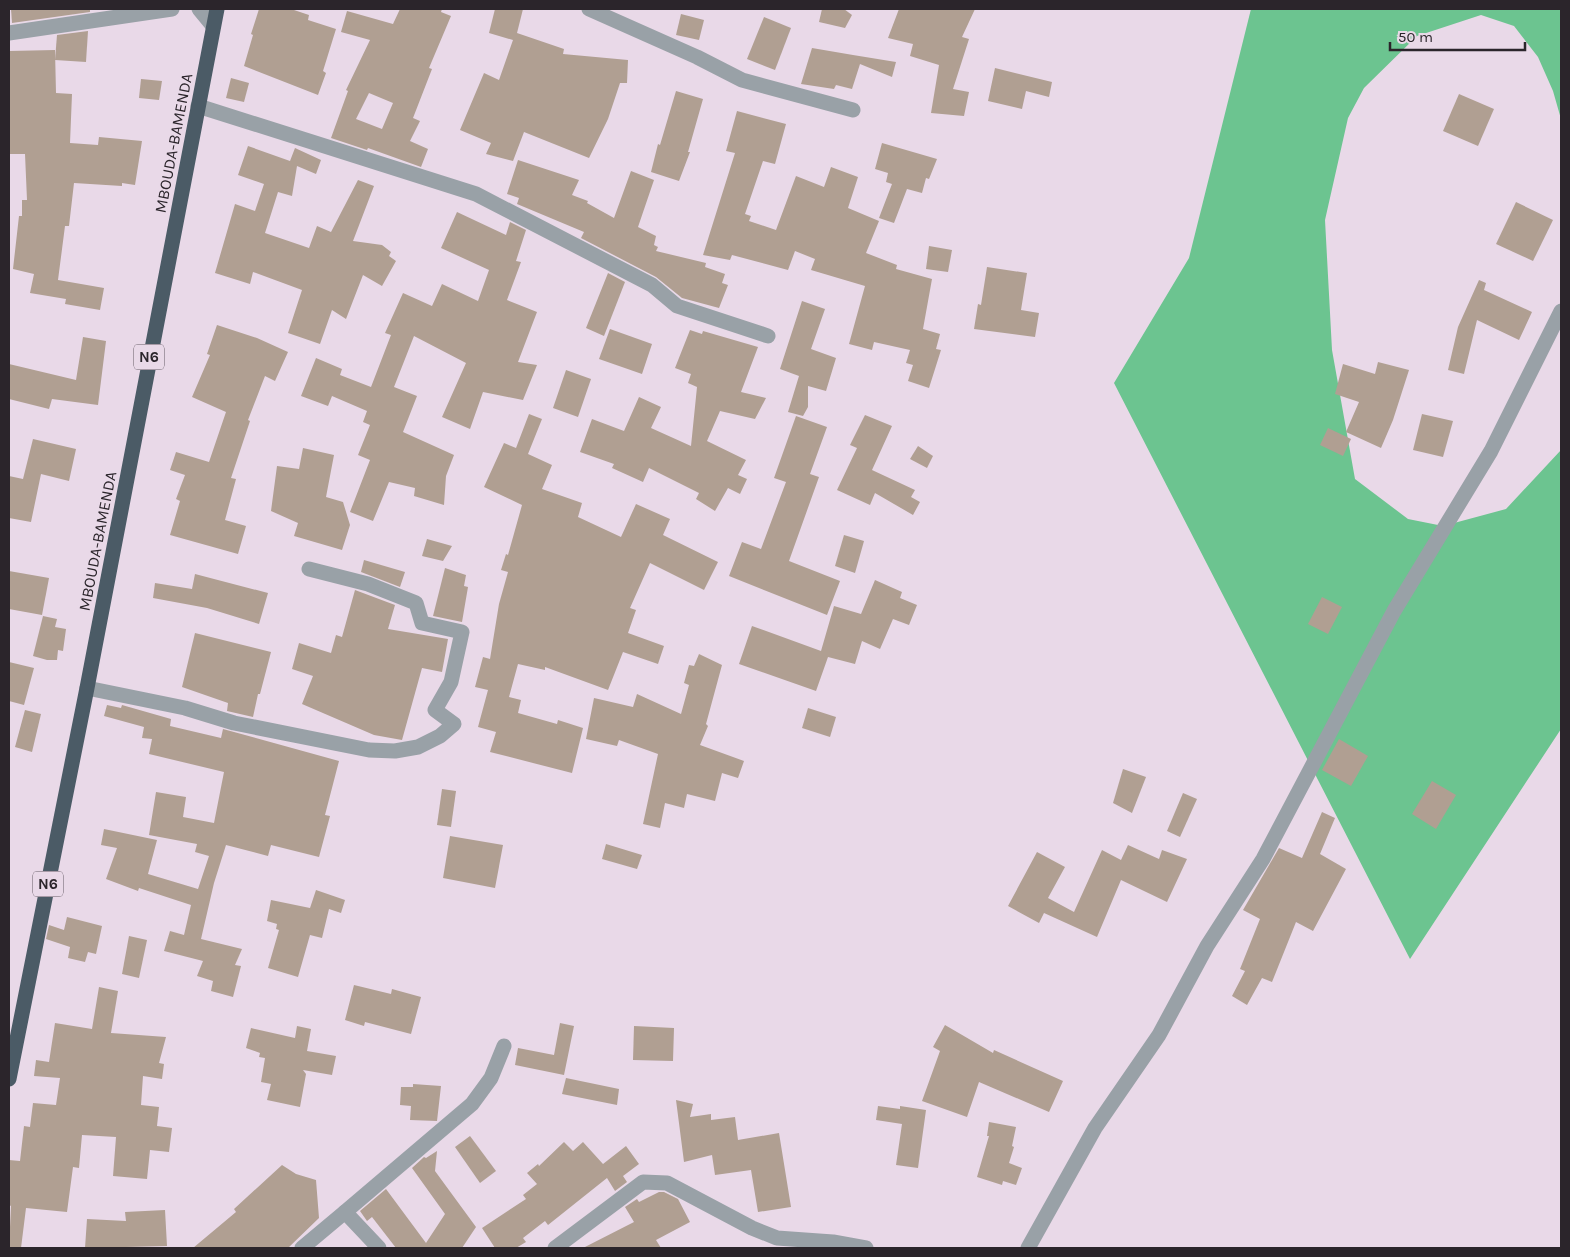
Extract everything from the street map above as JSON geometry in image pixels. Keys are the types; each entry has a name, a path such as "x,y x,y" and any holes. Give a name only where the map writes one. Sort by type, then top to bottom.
{"highway":[{"name":"MBOUDA-BAMENDA","path":"9,1079 87,688 217,9"}],"street":[{"path":"9,33 172,9"},
{"path":"200,9 213,26"},
{"path":"589,9 697,57 742,80 853,110"},
{"path":"198,106 476,194 652,284 677,306 768,336"},
{"path":"1028,1248 1095,1128 1159,1035 1207,946 1263,859 1394,611 1491,451 1561,311"},
{"path":"87,688 185,708 234,723 369,750 395,751 418,747 440,736 454,724 435,710 451,682 462,632 422,623 416,604 368,584 309,569"},
{"path":"302,1248 472,1104 491,1078 504,1046"},
{"path":"555,1248 643,1182 655,1180 667,1183 752,1228 777,1238 833,1242 866,1248"},
{"path":"345,1212 379,1248"}],"green space":[{"path":"1251,9 1561,9 1561,119 1553,91 1538,57 1514,26 1481,15 1417,36 1364,88 1348,118 1325,220 1332,350 1355,479 1408,519 1443,526 1506,509 1561,450 1561,729 1410,959 1114,383 1189,258"}],"building":[{"path":"11,9 90,9 90,12 12,23"},
{"path":"259,9 291,9 309,15 308,20 336,29 323,71 326,73 318,95 244,66"},
{"path":"400,9 442,9 441,12 451,16 429,68 432,69 413,118 420,121 410,141 428,149 421,167 368,148 367,150 331,138 348,91 346,90 370,40 341,32 347,11 393,24","holes":["369,93 393,103 382,129 356,119"]},
{"path":"495,9 523,9 517,33 564,49 563,54 628,60 627,83 620,83 608,119 589,158 524,132 513,161 486,154 491,143 460,130 484,73 499,80 513,40 489,33"},
{"path":"822,9 844,9 852,15 845,28 819,22"},
{"path":"899,9 975,9 962,37 969,39 953,89 969,92 964,116 931,113 939,65 910,56 913,44 888,38"},
{"path":"681,14 704,20 699,40 676,35"},
{"path":"764,17 791,28 775,70 747,59"},
{"path":"88,31 86,62 55,60 57,35"},
{"path":"812,48 896,62 892,77 860,64 852,89 836,85 834,89 801,84"},
{"path":"55,50 56,93 72,94 70,143 98,145 99,137 142,141 135,185 122,183 122,186 74,183 69,226 65,226 58,280 104,288 100,310 65,304 66,299 30,293 34,274 13,269 19,216 22,216 22,200 27,200 25,154 9,154 9,51"},
{"path":"995,68 1052,82 1049,97 1026,91 1022,109 988,101"},
{"path":"231,78 249,83 244,102 226,98"},
{"path":"141,79 162,81 159,100 139,98"},
{"path":"676,91 703,99 688,152 690,152 679,181 651,172 658,144 660,145"},
{"path":"1459,94 1494,109 1478,146 1443,131"},
{"path":"737,111 786,124 775,164 763,161 745,214 751,216 749,221 776,230 796,176 824,187 831,167 858,177 848,208 879,221 866,253 897,265 896,269 932,279 923,329 940,334 936,349 941,350 929,388 908,381 913,365 906,363 910,350 874,342 872,350 849,344 865,286 811,270 815,259 795,251 788,270 732,255 730,260 703,255 735,153 726,151"},
{"path":"882,143 937,159 929,179 926,178 922,193 907,189 894,223 879,218 892,184 886,182 888,173 875,169"},
{"path":"248,146 290,161 295,148 321,160 316,174 297,166 292,196 278,192 265,233 309,248 317,226 331,232 358,180 374,186 353,241 382,245 391,252 389,256 396,261 382,286 363,275 346,319 332,310 320,344 288,333 302,290 253,272 250,284 215,273 235,204 255,211 264,184 238,175"},
{"path":"518,160 579,180 572,195 588,201 587,203 614,218 631,171 654,180 638,227 656,236 654,245 658,247 656,251 706,263 705,267 725,274 722,283 728,285 719,308 682,298 656,277 581,238 584,232 517,204 519,198 507,194"},
{"path":"1516,202 1553,220 1533,261 1496,244"},
{"path":"457,212 506,235 510,222 526,230 516,261 521,262 507,300 537,312 518,362 537,365 523,400 483,392 470,429 442,417 466,363 414,336 394,387 417,396 403,432 454,455 446,476 444,505 414,496 415,488 389,482 373,521 350,512 370,460 358,455 370,425 363,422 367,411 332,396 328,406 301,396 316,358 342,369 340,375 371,387 391,335 385,333 403,293 432,306 442,284 478,301 489,270 441,248"},
{"path":"929,246 952,250 948,272 926,269"},
{"path":"987,267 1027,273 1021,310 1039,313 1035,337 974,329 978,304 981,305"},
{"path":"608,273 625,282 604,336 586,328"},
{"path":"1479,280 1486,283 1484,290 1532,312 1519,340 1477,320 1464,374 1448,370 1458,327"},
{"path":"802,301 825,309 811,349 836,358 826,391 808,386 808,407 803,416 788,412 799,376 780,369"},
{"path":"217,325 257,338 288,352 275,381 265,376 248,420 250,421 231,478 236,479 225,520 246,526 238,554 170,535 180,501 176,499 185,475 170,470 176,452 209,462 226,412 192,397 210,355 207,354"},
{"path":"610,329 652,344 642,374 599,359"},
{"path":"690,330 702,334 703,331 758,347 741,392 766,398 755,419 720,411 707,441 746,460 738,475 747,479 740,494 728,488 715,511 696,499 699,493 649,468 643,482 612,468 614,464 580,452 592,419 624,431 639,397 661,407 651,428 691,446 697,387 688,383 691,374 675,368"},
{"path":"83,337 106,341 98,405 52,399 49,409 9,399 9,364 76,380"},
{"path":"1378,362 1409,370 1393,420 1381,448 1346,432 1359,402 1335,394 1343,364 1375,374"},
{"path":"566,370 591,379 578,417 553,408"},
{"path":"529,414 542,419 528,454 552,465 542,489 582,503 578,517 621,537 636,504 670,519 663,535 718,562 704,590 650,563 630,608 636,610 628,633 664,646 658,664 623,652 608,690 545,667 545,670 518,664 509,697 521,700 518,713 557,724 558,720 583,728 572,773 490,752 496,732 478,727 488,690 475,687 483,657 490,659 499,604 508,572 501,570 506,554 508,555 522,505 484,487 504,443 516,448"},
{"path":"1422,414 1453,421 1443,457 1413,450"},
{"path":"865,415 892,426 872,470 915,490 911,497 920,502 913,515 875,493 870,505 837,490 857,448 850,445"},
{"path":"796,416 827,427 810,474 819,477 789,561 840,581 827,615 729,576 742,542 761,549 786,482 774,478"},
{"path":"1328,428 1351,439 1343,456 1320,445"},
{"path":"33,439 76,449 69,481 41,474 31,522 9,518 9,476 23,479"},
{"path":"918,446 933,456 927,468 910,459"},
{"path":"303,448 334,455 326,497 343,502 350,525 342,550 294,536 298,523 271,511 277,466 299,469"},
{"path":"844,535 864,541 855,573 835,566"},
{"path":"427,539 452,546 443,561 422,556"},
{"path":"364,560 405,572 400,587 361,572"},
{"path":"445,568 466,575 464,586 468,587 462,622 433,616"},
{"path":"9,571 49,578 42,615 9,609"},
{"path":"195,574 268,593 259,624 207,608 153,598 155,583 192,589"},
{"path":"875,580 902,592 900,598 917,605 909,625 893,619 880,649 862,641 855,664 828,657 816,691 739,664 752,626 821,651 834,606 861,614"},
{"path":"355,590 395,605 388,629 448,639 442,672 422,668 402,740 374,735 302,704 313,676 292,669 299,643 331,653 336,635 342,637"},
{"path":"1322,597 1342,607 1328,634 1308,624"},
{"path":"43,616 57,619 55,627 66,629 63,651 58,650 57,660 47,660 33,656"},
{"path":"195,633 271,652 253,717 227,711 228,703 182,687"},
{"path":"699,654 722,665 706,724 708,726 700,745 744,761 738,778 722,773 715,801 687,794 684,808 665,803 660,828 643,824 658,754 619,740 617,746 586,739 594,698 633,707 637,694 681,714 689,685 684,683 689,665 694,666"},
{"path":"9,662 34,668 24,705 9,701"},
{"path":"107,705 121,708 122,705 171,719 170,726 221,738 223,729 339,761 325,815 330,816 319,857 271,845 268,856 226,845 214,883 201,939 242,949 235,965 241,966 233,997 211,991 213,981 197,976 203,961 164,951 170,931 184,935 191,905 139,888 138,891 106,879 117,848 101,845 104,829 157,840 148,874 198,889 209,856 195,852 197,844 149,835 156,792 186,797 183,817 214,823 224,772 149,754 152,739 142,738 144,727 104,716"},
{"path":"808,708 836,717 830,737 802,728"},
{"path":"25,710 41,714 32,752 15,747"},
{"path":"1339,739 1368,756 1351,786 1322,770"},
{"path":"1123,769 1146,777 1132,813 1113,803"},
{"path":"1432,781 1456,795 1436,829 1412,814"},
{"path":"442,789 456,791 451,827 437,825"},
{"path":"1183,793 1197,799 1180,837 1167,831"},
{"path":"1322,812 1335,818 1320,854 1346,869 1313,931 1296,922 1272,982 1262,978 1247,1005 1232,996 1245,971 1240,969 1260,919 1243,910 1279,848 1302,858"},
{"path":"450,836 503,845 495,888 443,878"},
{"path":"606,844 642,855 637,869 602,859"},
{"path":"1128,845 1159,859 1162,850 1187,859 1167,902 1121,880 1097,937 1044,913 1039,923 1008,906 1037,852 1065,867 1048,898 1074,912 1102,850 1121,860"},
{"path":"316,890 345,900 341,913 329,909 322,938 310,935 298,977 268,968 279,930 276,929 277,924 267,921 271,900 310,908"},
{"path":"67,917 102,926 96,954 88,952 85,962 68,958 70,947 46,939 49,925 64,930"},
{"path":"129,936 147,940 139,978 122,974"},
{"path":"354,985 391,994 392,989 421,997 411,1034 365,1022 364,1026 345,1020"},
{"path":"99,987 118,991 111,1033 166,1037 159,1063 164,1064 162,1079 143,1076 141,1105 159,1107 157,1126 172,1128 169,1152 150,1150 147,1179 113,1176 116,1137 82,1135 79,1168 73,1167 67,1212 26,1208 21,1248 9,1248 11,1206 9,1205 9,1160 20,1161 24,1126 30,1127 33,1103 56,1105 60,1078 34,1076 36,1060 49,1062 55,1023 92,1029"},
{"path":"560,1023 574,1026 564,1075 515,1065 518,1048 554,1055"},
{"path":"945,1025 993,1053 994,1050 1063,1081 1049,1112 979,1082 967,1117 922,1101 940,1051 933,1047"},
{"path":"297,1026 311,1029 307,1051 336,1056 332,1075 303,1070 306,1074 300,1107 267,1100 271,1084 261,1082 265,1058 259,1057 260,1053 246,1048 251,1028 295,1038"},
{"path":"634,1026 674,1028 673,1061 633,1060"},
{"path":"566,1078 619,1089 617,1105 562,1094"},
{"path":"413,1084 441,1086 437,1121 410,1120 411,1106 400,1105 401,1087 413,1087"},
{"path":"676,1100 693,1104 690,1117 711,1114 711,1120 735,1117 738,1140 779,1133 791,1207 758,1212 751,1170 715,1175 712,1155 684,1162"},
{"path":"878,1106 900,1109 900,1106 926,1110 918,1168 896,1165 902,1124 876,1120"},
{"path":"989,1122 1016,1127 1012,1146 1014,1147 1009,1163 1022,1168 1016,1185 1003,1181 1002,1185 977,1177 989,1136 987,1136"},
{"path":"470,1136 496,1171 480,1183 455,1147"},
{"path":"564,1142 573,1151 583,1142 603,1164 626,1146 639,1164 623,1176 627,1182 615,1191 607,1178 548,1225 545,1221 523,1238 526,1242 516,1248 495,1248 482,1228 526,1199 523,1195 537,1184 527,1173 538,1164 539,1166"},
{"path":"437,1151 435,1171 476,1227 462,1248 396,1248 372,1217 367,1221 360,1211 386,1189 426,1243 445,1214 412,1168 424,1157 426,1158"},
{"path":"282,1165 296,1174 316,1180 319,1218 288,1248 193,1248 236,1212 234,1209"},
{"path":"659,1192 664,1192 678,1199 690,1222 656,1240 661,1248 583,1248 634,1222 625,1207 637,1199 639,1202"},
{"path":"165,1210 167,1246 85,1248 87,1219 126,1221 125,1212"}]}
